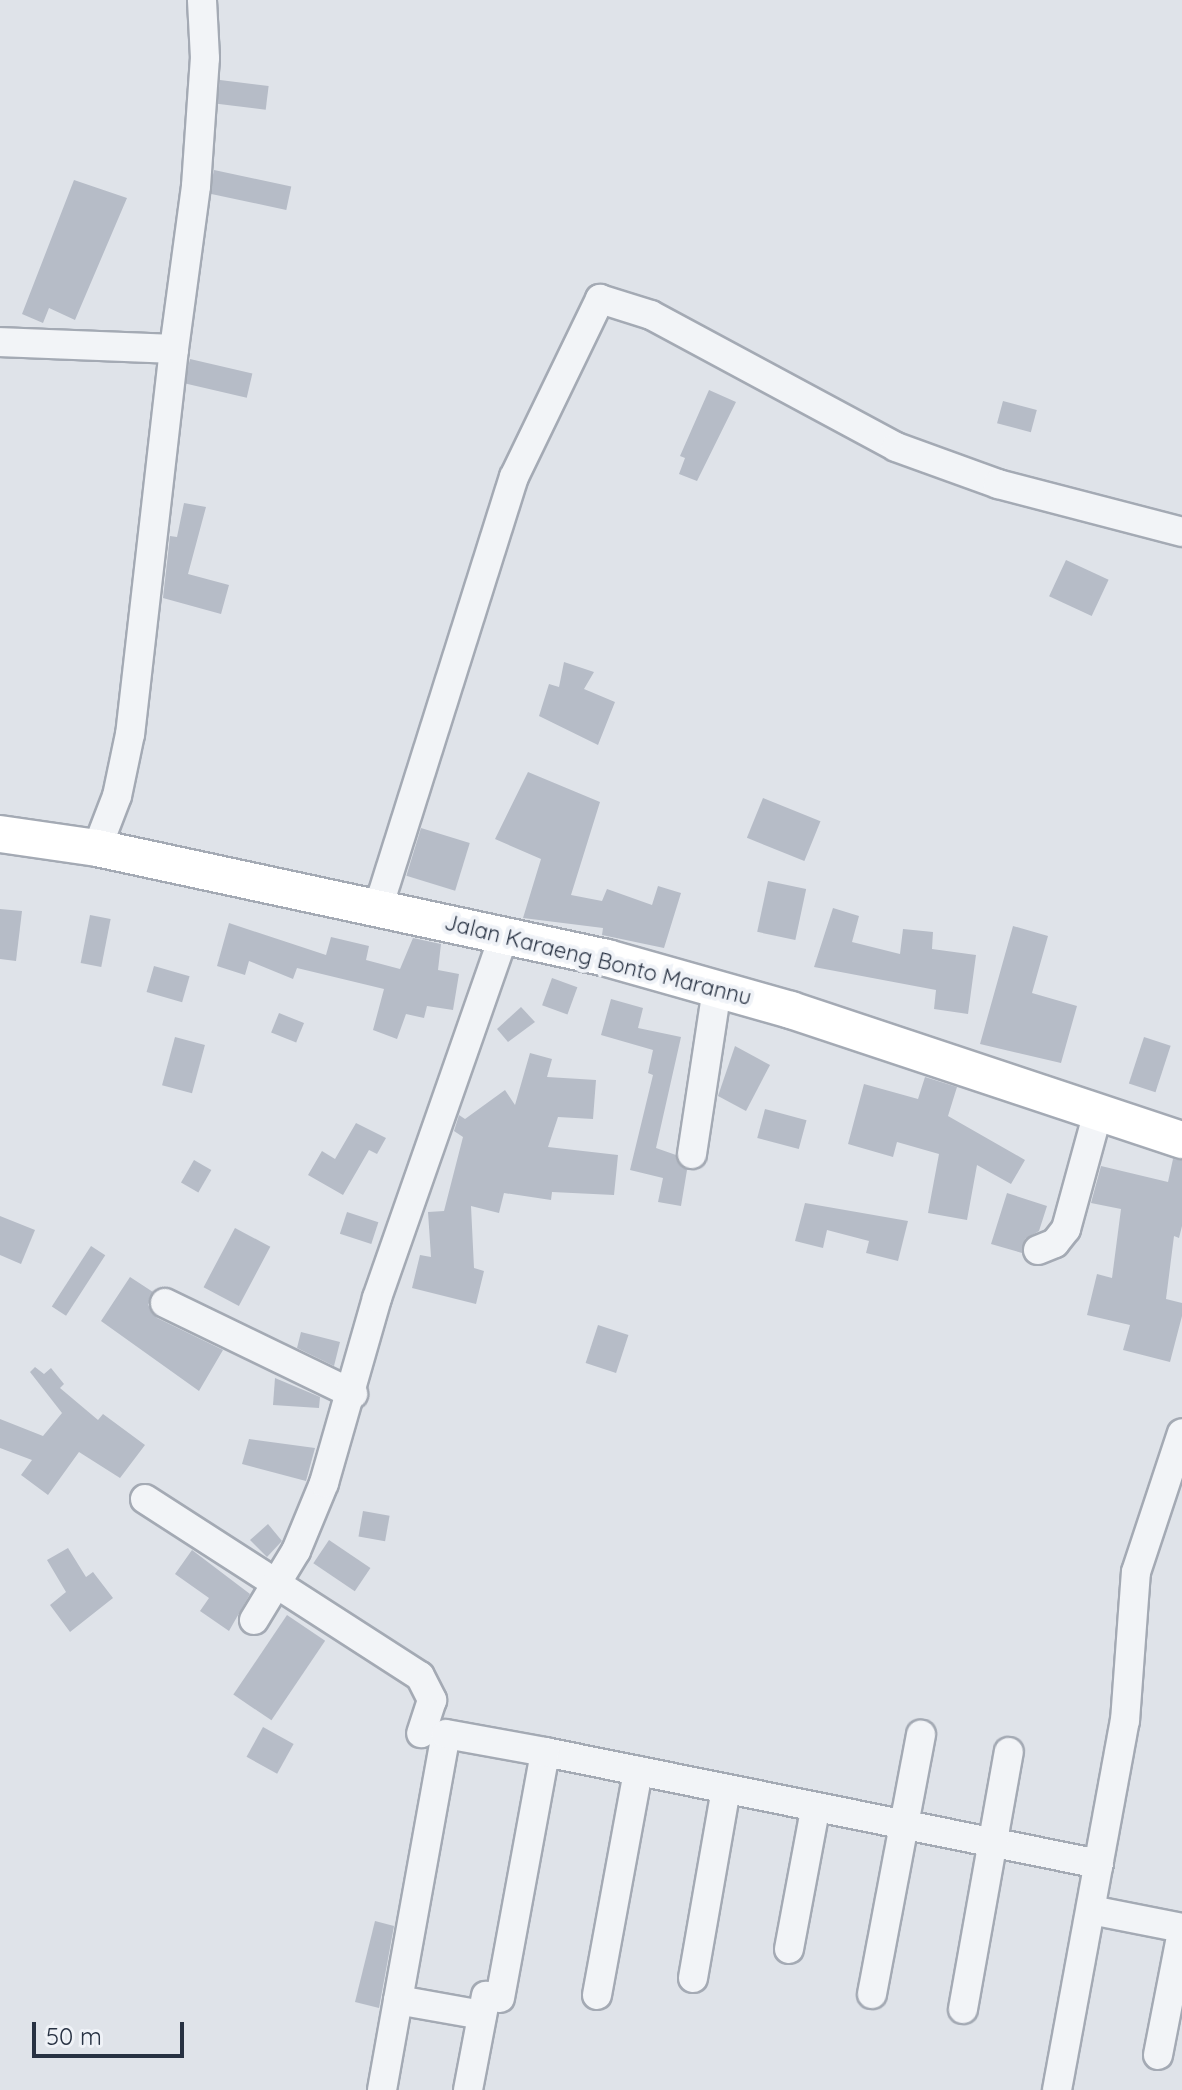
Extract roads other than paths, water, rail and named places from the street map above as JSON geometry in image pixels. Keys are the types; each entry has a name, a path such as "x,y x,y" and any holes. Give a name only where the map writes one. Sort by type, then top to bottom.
{"main road":[{"name":"Jalan Karaeng Bonto Marannu","path":"0,834 97,848 378,908 717,988 1097,1116 1182,1140"}],"street":[{"path":"97,848 117,796 130,734 196,186 205,58 202,0"},
{"path":"378,908 514,477 600,299 651,315 908,451 998,484 1182,532"},
{"path":"0,342 174,349"},
{"path":"254,1620 276,1586 307,1525 353,1394 377,1298 504,936"},
{"path":"692,1154 717,988"},
{"path":"1038,1250 1055,1243 1066,1229 1097,1116"},
{"path":"165,1303 353,1394"},
{"path":"1057,2090 1125,1721 1136,1572 1182,1433"},
{"path":"145,1499 425,1681 432,1713 421,1733"},
{"path":"382,2090 446,1734 538,1750 903,1828 1099,1864"},
{"path":"872,1994 921,1735"},
{"path":"468,2090 491,2006 538,1750"},
{"path":"963,2009 1009,1752"},
{"path":"597,1995 638,1771"},
{"path":"693,1978 726,1789"},
{"path":"789,1949 815,1810"},
{"path":"1091,1910 1182,1930 1158,2055"},
{"path":"398,2000 491,2006"}]}
